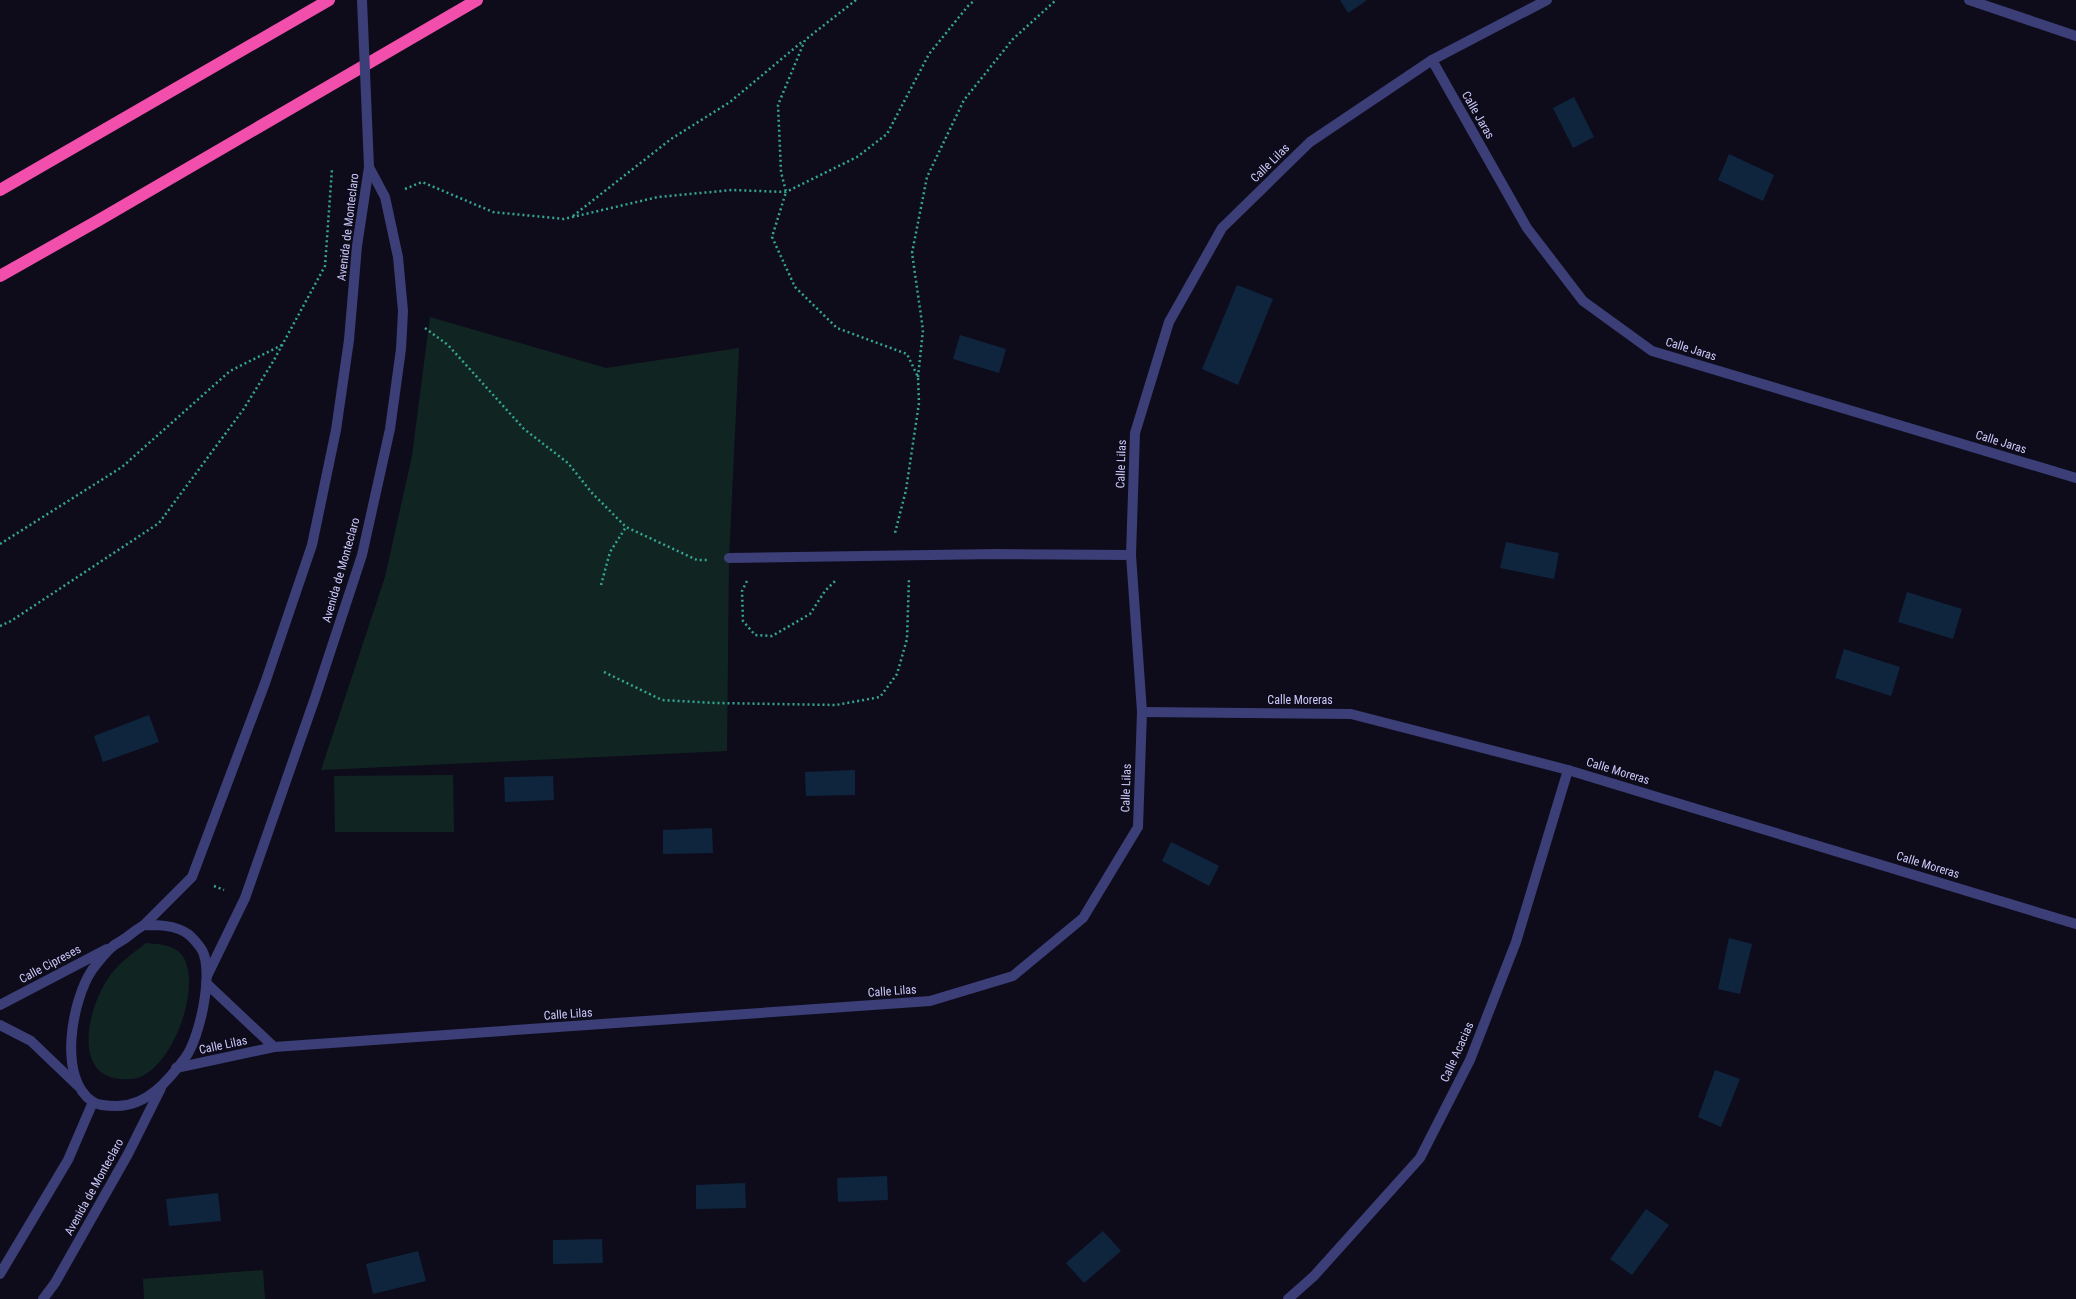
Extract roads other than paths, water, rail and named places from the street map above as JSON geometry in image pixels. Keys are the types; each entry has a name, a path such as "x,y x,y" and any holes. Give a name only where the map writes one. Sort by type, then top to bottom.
{"highway":[{"path":"0,190 329,0"},
{"path":"0,276 477,0"}],"street":[{"path":"362,0 369,166"},
{"name":"Calle Lilas","path":"176,1068 274,1047 930,1001 1013,976 1083,918 1138,827 1142,712 1131,555 1135,433 1169,322 1222,228 1310,142 1432,60 1547,0"},
{"path":"1969,0 2076,36"},
{"name":"Calle Jaras","path":"1432,60 1527,228 1583,301 1652,351 2076,478"},
{"name":"Avenida de Monteclaro","path":"206,980 245,898 315,698 362,556 390,429 401,349 403,311 398,257 385,197 369,166"},
{"name":"Avenida de Monteclaro","path":"112,946 127,937 135,929 144,925 192,876 265,683 312,544 336,430 349,340 357,246 369,166"},
{"path":"729,558 1131,555"},
{"name":"Calle Moreras","path":"1142,712 1351,714 1568,770 2076,924"},
{"name":"Calle Acacias","path":"1288,1299 1314,1276 1420,1158 1470,1060 1516,942 1568,770"},
{"path":"0,1025 31,1041 93,1102 108,1106 125,1106 146,1099 163,1085 186,1057 198,1032 206,980 202,950 188,934 166,925 144,925"},
{"path":"78,1086 70,1052 75,1015 80,996 92,970 112,946"},
{"name":"Calle Cipreses","path":"0,1005 112,946"},
{"name":"Calle Lilas","path":"206,980 274,1047"},
{"name":"Avenida de Monteclaro","path":"43,1299 55,1283 128,1154 163,1085"},
{"path":"0,1274 68,1160 93,1102"}],"water":[{"path":"1340,0 1366,0 1366,1 1348,13"},
{"path":"1574,97 1594,137 1573,148 1553,108"},
{"path":"1729,154 1774,175 1763,201 1718,180"},
{"path":"1237,285 1273,299 1238,385 1202,369"},
{"path":"960,335 1006,349 999,373 953,359"},
{"path":"1506,542 1559,553 1554,579 1500,568"},
{"path":"1907,592 1962,609 1953,639 1898,622"},
{"path":"1844,649 1900,667 1891,696 1835,678"},
{"path":"149,715 159,742 103,762 94,736"},
{"path":"855,770 855,795 806,796 805,772"},
{"path":"553,776 554,800 505,802 504,777"},
{"path":"712,828 713,853 663,854 663,830"},
{"path":"1171,842 1219,866 1209,886 1162,861"},
{"path":"1729,938 1752,944 1740,994 1718,989"},
{"path":"1715,1070 1740,1079 1721,1127 1698,1117"},
{"path":"887,1176 888,1200 838,1202 837,1178"},
{"path":"745,1183 746,1208 696,1209 696,1185"},
{"path":"218,1193 221,1221 169,1226 166,1199"},
{"path":"1646,1209 1669,1225 1632,1275 1610,1259"},
{"path":"1103,1231 1121,1251 1084,1283 1066,1263"},
{"path":"602,1239 603,1263 553,1264 553,1240"},
{"path":"418,1251 426,1281 373,1294 366,1264"}]}
